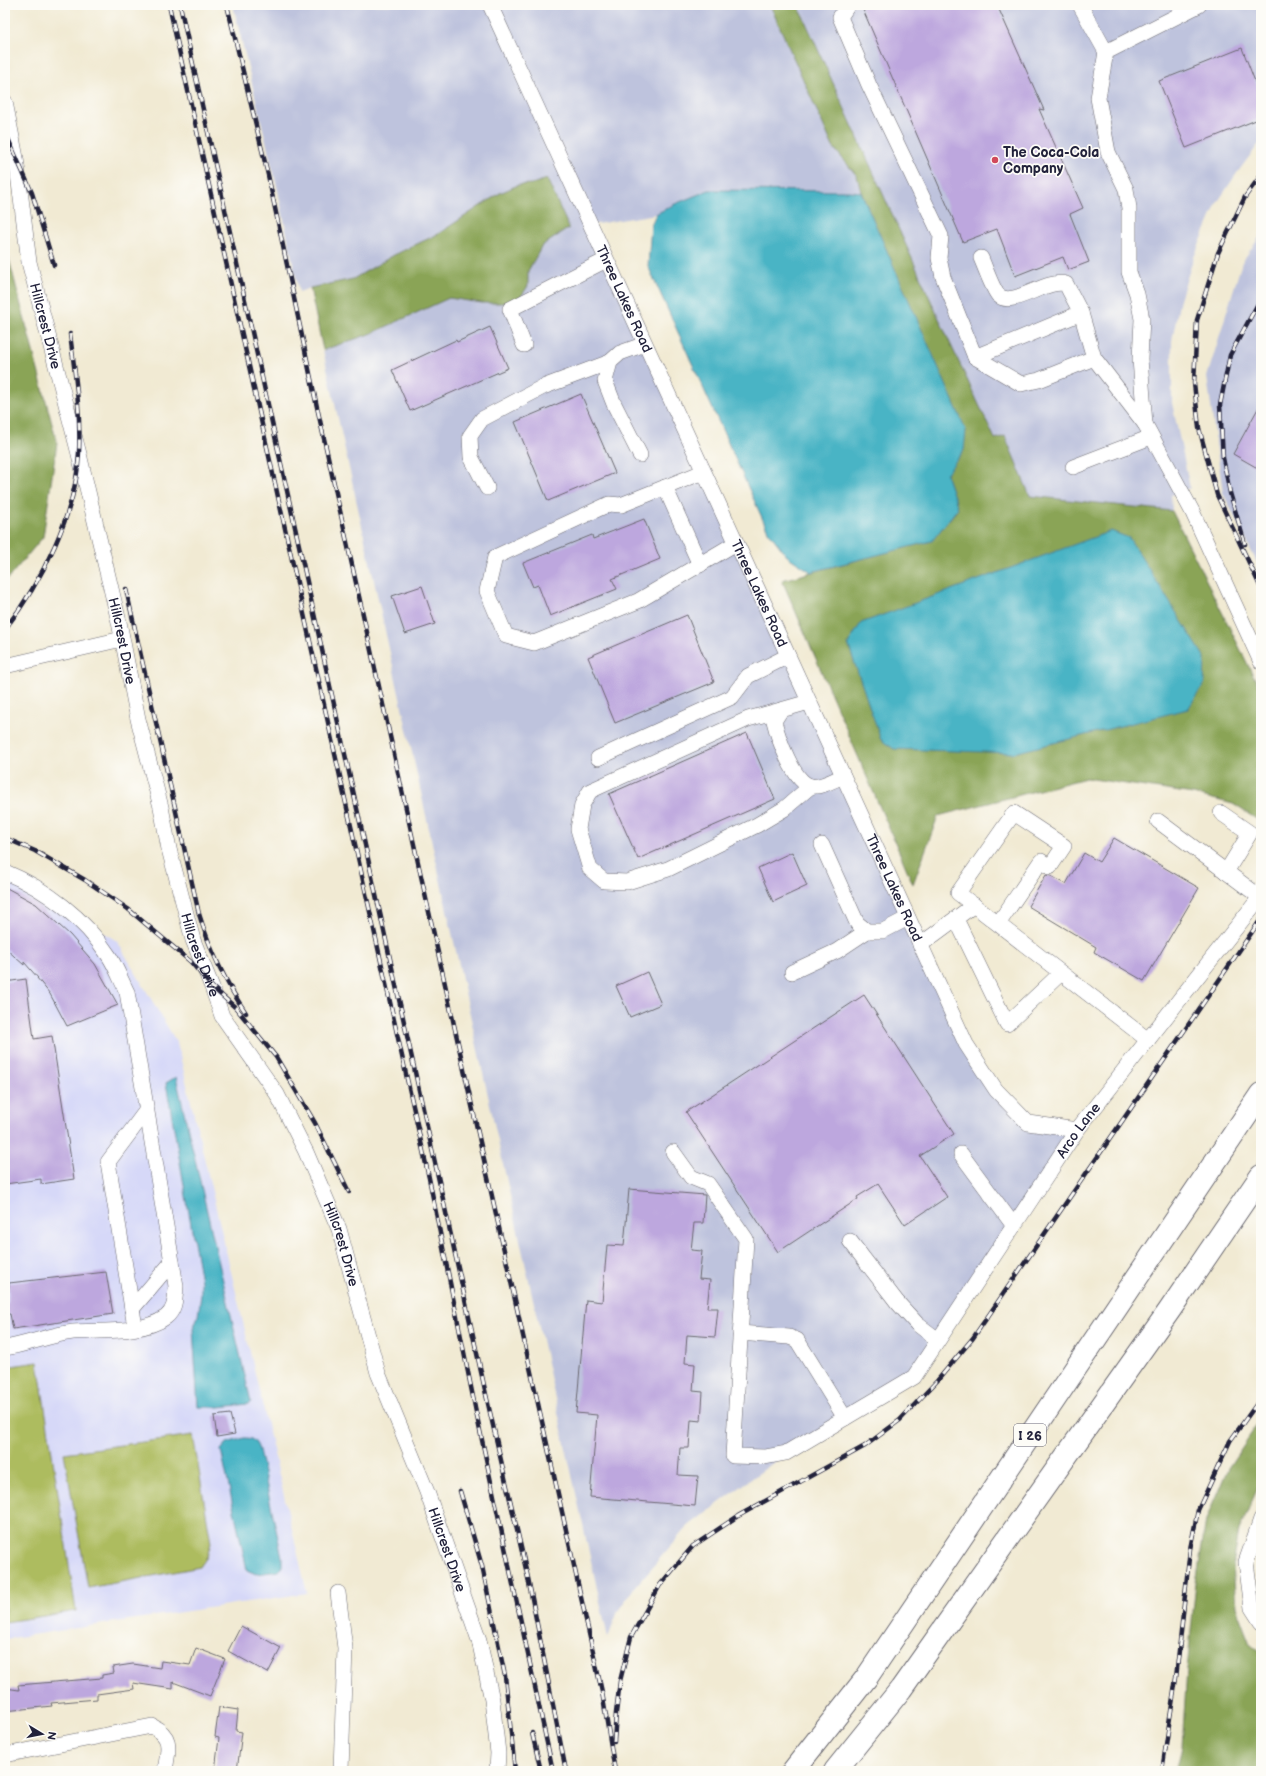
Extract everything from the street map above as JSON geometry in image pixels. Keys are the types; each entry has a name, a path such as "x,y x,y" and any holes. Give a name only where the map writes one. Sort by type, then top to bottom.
{"highway":[{"name":"I 26","path":"793,1771 867,1676 1261,1094"},
{"path":"835,1771 901,1689 1169,1311 1261,1176"}],"street":[{"name":"Three Lakes Road","path":"490,5 966,1044 996,1090 1028,1123 1077,1130"},
{"path":"848,5 840,17 869,86 941,236 939,258 943,277 975,357 1021,384 1039,380 1094,358"},
{"path":"1080,5 1106,52 1098,98 1108,152 1126,189 1129,208 1129,272 1137,294 1142,319 1140,359 1148,431"},
{"path":"1106,52 1199,5"},
{"name":"Hillcrest Drive","path":"5,102 16,158 29,262 79,454 122,639 138,719 161,808 169,849 193,940 212,986 222,1016 277,1094 306,1152 339,1229 378,1373 427,1492 479,1640 492,1700 498,1753 497,1771"},
{"path":"981,258 997,294 1001,297 1014,299 1046,285 1060,282 1066,284 1081,313 1094,358 1148,431 1160,451 1192,511 1261,662"},
{"path":"524,345 510,309 606,260"},
{"path":"975,357 1081,313"},
{"path":"487,488 471,457 470,436 482,419 543,388 610,362 620,353 645,344"},
{"path":"610,362 605,381 614,404 640,455"},
{"path":"1073,467 1148,431"},
{"path":"704,472 621,505 609,504 495,556 487,591 506,636 534,643 638,601 736,543"},
{"path":"665,488 700,564"},
{"path":"5,666 122,639"},
{"path":"598,758 732,697 748,676 788,656"},
{"path":"809,702 748,719 590,791 582,805 578,829 590,869 604,881 627,882 668,869 757,825 784,809 811,786 824,784 843,776"},
{"path":"781,710 774,721 777,736 799,779 811,786"},
{"path":"998,924 1041,862 1050,867 1064,846 1014,813 958,893 974,905 998,924 1061,973 1148,1040"},
{"path":"1221,813 1250,832 1226,872"},
{"path":"1158,821 1261,897"},
{"path":"822,844 857,923 867,931"},
{"path":"5,872 23,879 53,897 82,924 108,956 127,992 176,1286 174,1305 166,1316 150,1324 114,1330 73,1332 5,1348"},
{"name":"Arco Lane","path":"844,1418 914,1377 1077,1130 1261,897"},
{"path":"920,945 974,905"},
{"path":"792,972 837,951 867,931 883,931 908,918"},
{"path":"956,919 1007,1024 1061,973"},
{"path":"135,1327 108,1162 146,1110"},
{"path":"673,1152 691,1177 708,1184 746,1239 740,1333 733,1456 765,1457 786,1453 844,1418 797,1340 789,1337 740,1333"},
{"path":"961,1154 1014,1226"},
{"path":"850,1242 897,1302 917,1324 938,1340"},
{"path":"132,1309 172,1262"},
{"path":"1261,1519 1246,1562 1252,1608 1261,1622"},
{"path":"338,1593 345,1648 341,1771"},
{"path":"5,1755 152,1726 162,1732 169,1743 165,1771"}],"shaded area":[{"path":"233,5 770,5 833,146 857,176 861,192 709,190 675,204 656,214 591,225 966,1044 1028,1123 1077,1130 914,1377 786,1453 687,1527 634,1588 618,1611 608,1638 323,350 370,334 449,298 482,303 507,303 528,286 528,271 542,246 532,184 518,185 438,234 394,255 353,279 310,288 299,292 278,191"},
{"path":"798,5 1261,5 1261,141 1217,203 1194,257 1180,299 1172,341 1172,403 1190,488 1171,495 1172,511 1030,496 1005,437 995,439 950,343"},
{"path":"1261,235 1261,571 1223,493 1207,377 1242,262"},
{"path":"5,873 117,941 177,1043 307,1593 5,1639"}],"green space":[{"path":"770,5 798,5 950,343 995,439 1005,436 1030,496 1172,511 1261,691 1261,822 1233,804 1193,794 1086,778 938,816 913,884 782,580 932,540 958,509 946,474 964,450 861,192 857,176 833,147"},
{"path":"547,179 569,228 542,246 528,271 528,286 520,298 507,303 482,303 449,298 370,334 323,350 310,288 353,279 394,255 438,234 500,193 518,185 532,184"},
{"path":"5,244 57,443 43,537 5,582"},
{"path":"38,1362 76,1611 5,1622 5,1367"},
{"path":"1261,1419 1261,1481 1239,1530 1233,1565 1236,1607 1250,1644 1261,1654 1261,1771 1176,1771 1182,1747 1187,1669 1196,1583 1206,1520 1228,1468"},
{"path":"193,1435 211,1543 207,1557 200,1567 88,1588 64,1453"}],"water":[{"path":"709,190 861,192 966,430 964,450 946,474 958,508 932,541 811,572 787,556 768,531 648,266 651,225 656,214 675,204"},
{"path":"1111,531 1129,538 1205,658 1204,684 1188,709 1014,753 894,749 881,740 848,644 861,623"},
{"path":"176,1077 251,1402 248,1404 219,1407 198,1407 193,1329 198,1316 201,1281 166,1083"},
{"path":"244,1438 254,1441 259,1450 282,1557 282,1566 279,1571 256,1574 247,1570 221,1450 227,1443"}],"building":[{"name":"The Coca-Cola Company","path":"861,5 997,5 1044,110 1039,109 1083,208 1070,214 1089,262 1068,270 1063,257 1015,276 997,229 963,242"},
{"path":"1242,48 1261,97 1261,118 1186,148 1159,81"},
{"path":"490,327 508,368 410,411 392,370 456,340 457,342"},
{"path":"581,394 615,473 548,501 515,422"},
{"path":"1261,403 1261,470 1233,454"},
{"path":"644,519 660,559 612,579 617,589 550,616 538,585 533,587 523,563 592,535 593,539"},
{"path":"422,586 435,624 405,634 392,596"},
{"path":"687,615 714,682 615,723 588,657"},
{"path":"747,733 775,799 638,859 609,794"},
{"path":"1114,838 1199,888 1144,981 1094,952 1096,947 1028,906 1046,875 1066,884 1084,853 1099,862"},
{"path":"792,852 807,886 773,902 758,868"},
{"path":"5,887 36,904 70,935 95,964 118,1005 67,1026 50,994 38,978 24,962 24,965 5,948"},
{"path":"647,972 661,1004 630,1017 616,986"},
{"path":"26,979 34,1039 52,1036 74,1179 41,1184 41,1179 5,1184 5,982"},
{"path":"864,995 954,1134 920,1156 947,1197 905,1225 878,1184 778,1252 686,1112"},
{"path":"629,1189 705,1195 703,1223 694,1223 691,1250 702,1251 699,1279 710,1280 707,1308 718,1308 715,1337 687,1335 685,1363 695,1364 693,1391 703,1392 701,1421 691,1420 689,1448 680,1448 678,1475 698,1476 695,1506 590,1497 597,1415 576,1413 586,1300 602,1302 607,1245 624,1246"},
{"path":"106,1272 113,1314 13,1329 10,1314 5,1314 5,1304 8,1303 9,1283"},
{"path":"230,1414 235,1434 217,1437 214,1416"},
{"path":"241,1626 281,1648 268,1673 228,1651"},
{"path":"196,1648 225,1659 210,1696 173,1682 173,1689 133,1683 134,1689 97,1694 97,1699 51,1703 52,1706 5,1711 5,1688 19,1690 18,1685 102,1678 102,1675 114,1673 113,1667 133,1664 160,1668 161,1661 190,1665"},
{"path":"219,1707 238,1710 236,1731 242,1732 237,1771 215,1771 219,1738 215,1737"}],"railway":[{"path":"169,5 429,1178 476,1412 553,1771"},
{"path":"180,5 489,1408 528,1578 566,1771"},
{"path":"227,5 268,175 317,407 602,1692 615,1771"},
{"path":"5,132 32,193 54,265"},
{"path":"1261,175 1245,197 1218,253 1197,320 1194,383 1199,428 1217,495 1261,588"},
{"path":"1245,544 1230,493 1223,458 1220,405 1230,355 1261,298"},
{"path":"5,629 44,569 55,546 72,498 77,475 79,423 70,334"},
{"path":"126,589 199,914 219,965 231,990 246,1013"},
{"path":"5,838 35,851 85,880 128,909 191,962 212,987 236,1008 276,1057 315,1123 349,1192"},
{"path":"614,1742 620,1681 631,1637 660,1585 693,1546 738,1516 865,1446 900,1420 937,1381 973,1338 1261,919"},
{"path":"1162,1771 1176,1678 1190,1549 1198,1510 1230,1441 1261,1398"},
{"path":"460,1491 482,1566 505,1676 515,1771"},
{"path":"532,1733 541,1771"}],"place":[{"name":"The Coca-Cola Company","path":"995,160"}]}
